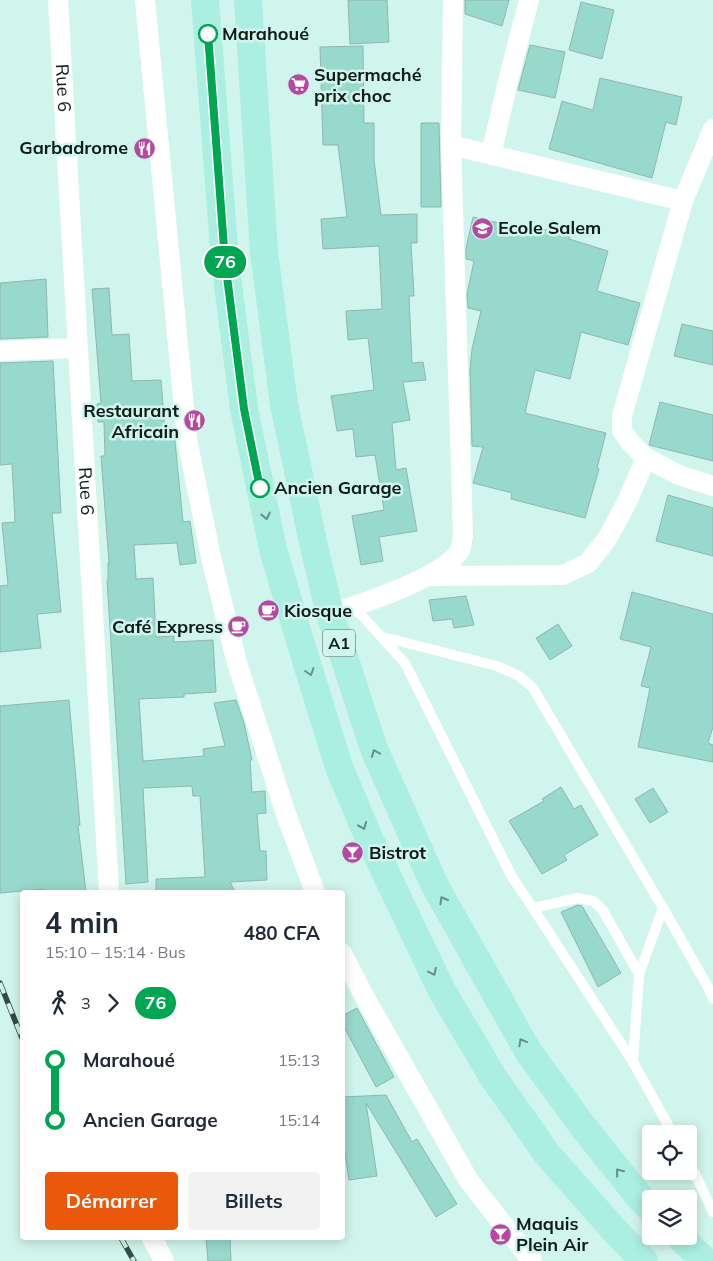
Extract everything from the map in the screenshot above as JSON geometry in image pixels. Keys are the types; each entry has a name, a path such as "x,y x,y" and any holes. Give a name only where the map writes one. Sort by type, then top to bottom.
{"main road":[{"name":"A1","path":"205,0 225,261 244,409 273,549 296,631 339,766 368,836 442,991 493,1077 547,1154 644,1261"},
{"name":"A1","path":"248,0 264,252 284,404 313,542 342,610 374,749 434,884 528,1051 581,1124 642,1200"},
{"path":"689,1245 705,1261"}],"street":[{"name":"Rue 6","path":"58,0 109,890"},
{"path":"145,0 187,438 211,557 238,663 287,817 314,890"},
{"path":"342,610 427,576 450,561 460,549 463,535 451,145 453,0"},
{"path":"491,154 529,0"},
{"path":"713,129 683,201 622,416 622,431 646,458 679,475 713,486"},
{"path":"451,145 683,201"},
{"path":"0,351 77,348"},
{"path":"427,576 563,575 588,563 607,540 627,502 646,458"},
{"path":"345,959 364,996 469,1181 532,1261"},
{"path":"153,1240 164,1261"}],"lane":[{"path":"342,610 383,638 405,664 512,877 633,1062 668,1125"},
{"path":"383,638 497,666 519,676 533,688 663,908 708,986 713,999"},
{"path":"533,908 578,898 593,901 602,909 639,974"},
{"path":"633,1062 639,974 663,908"},
{"path":"697,1178 713,1212"}],"building":[{"path":"348,0 387,0 389,42 350,44"},
{"path":"465,0 509,0 502,26 465,14"},
{"path":"581,2 614,10 602,59 569,50"},
{"path":"530,45 565,52 555,98 518,90"},
{"path":"363,46 364,123 374,123 374,160 381,215 417,214 417,243 411,243 414,296 409,296 412,363 423,362 426,380 403,382 410,420 392,423 396,470 406,468 417,531 379,537 383,561 361,565 352,516 384,510 375,455 356,457 353,429 337,431 331,396 374,390 368,338 348,340 346,311 382,309 379,246 323,249 321,219 347,217 338,145 323,145 320,47"},
{"path":"600,78 682,97 676,125 666,122 652,178 549,149 562,101 593,110"},
{"path":"421,123 439,123 441,207 421,207"},
{"path":"473,217 534,231 536,227 608,251 597,291 640,303 628,345 581,332 570,379 535,370 525,413 606,433 597,468 599,469 585,518 511,499 512,493 473,483 483,447 472,446 470,369 472,349 481,311 468,308 467,294 474,261 466,259 466,248"},
{"path":"46,279 48,337 0,339 0,283"},
{"path":"109,288 112,335 129,334 132,381 161,380 165,432 174,431 183,522 190,521 196,563 180,565 177,543 134,545 136,579 153,578 156,637 174,636 174,642 213,640 216,692 184,694 184,697 139,699 143,761 204,756 203,749 225,746 214,703 236,700 244,723 252,760 250,760 252,792 265,791 266,813 257,814 260,851 266,851 267,880 230,882 234,890 156,890 156,879 205,877 200,796 193,796 192,786 143,788 148,882 126,884 107,580 109,563 101,456 105,456 104,422 98,422 97,404 101,403 92,289"},
{"path":"682,324 713,331 713,365 674,356"},
{"path":"53,361 61,513 52,513 61,612 37,614 41,648 0,652 0,586 8,585 2,523 15,522 12,464 0,465 0,363"},
{"path":"660,402 713,415 713,461 649,445"},
{"path":"668,495 713,508 713,556 656,541"},
{"path":"632,592 713,614 713,727 708,743 713,745 713,762 638,747 650,688 641,686 651,647 620,639"},
{"path":"466,596 474,625 454,628 452,619 433,621 429,600"},
{"path":"558,624 572,646 550,660 536,638"},
{"path":"69,700 80,825 78,825 86,890 45,889 0,893 0,706"},
{"path":"561,787 574,809 581,805 598,835 564,855 567,860 542,874 509,821 544,801 542,799"},
{"path":"653,788 668,812 650,823 635,799"},
{"path":"578,905 582,906 621,973 598,987 561,912"},
{"path":"357,1008 394,1077 376,1087 345,1029 345,1014"},
{"path":"386,1095 412,1142 417,1139 457,1204 436,1217 366,1103 377,1176 349,1180 345,1154 345,1097"},
{"path":"206,1240 230,1240 231,1261 208,1261"}],"railway":[{"path":"0,983 20,1033"},
{"path":"122,1240 134,1261"}],"bus line":[{"name":"76","path":"208,34 225,261 244,409 260,488"}],"place":[{"name":"Marahoué","path":"208,34"},
{"name":"Supermaché prix choc","path":"298,85"},
{"name":"Garbadrome","path":"144,148"},
{"name":"Ecole Salem","path":"482,228"},
{"name":"Restaurant Africain","path":"195,421"},
{"name":"Ancien Garage","path":"260,488"},
{"name":"Kiosque","path":"268,611"},
{"name":"Café Express","path":"239,627"},
{"name":"Bistrot","path":"353,853"},
{"name":"Maquis Plein Air","path":"500,1234"}]}
